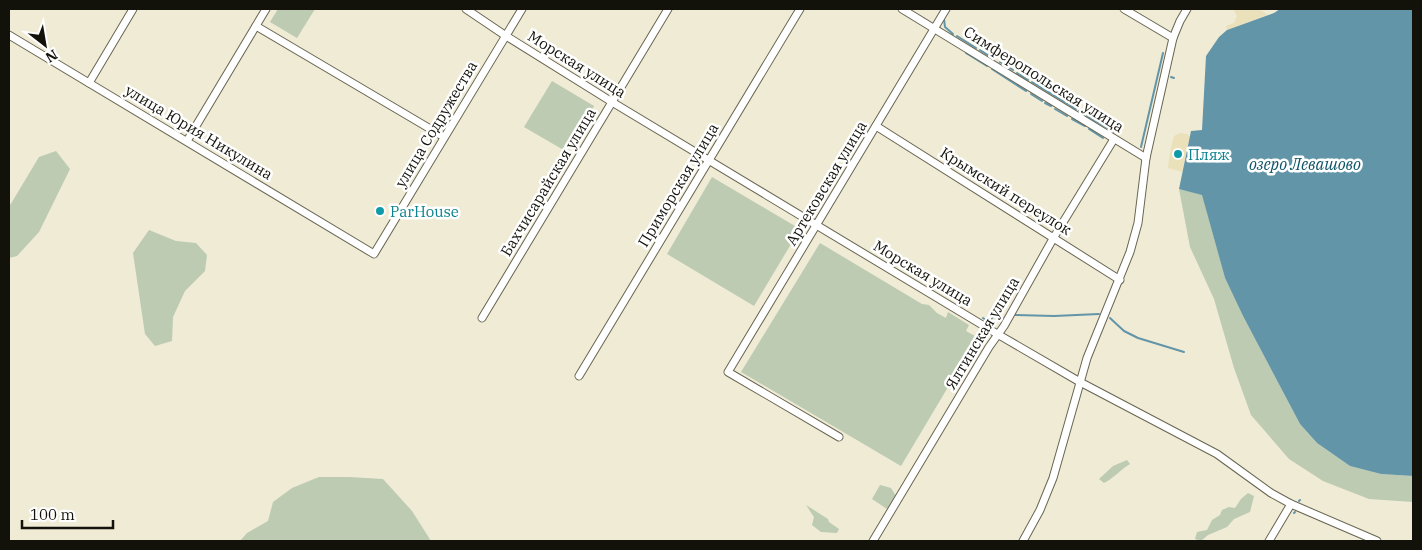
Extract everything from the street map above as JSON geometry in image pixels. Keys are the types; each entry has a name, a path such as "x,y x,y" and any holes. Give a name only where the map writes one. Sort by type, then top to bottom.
{"street":[{"path":"89,83 133,9"},
{"path":"187,141 266,9"},
{"name":"Морская улица","path":"466,9 612,102 999,335 1080,382 1217,454 1271,493 1290,504 1377,541"},
{"name":"улица Содружества","path":"374,254 522,9"},
{"name":"Бахчисарайская улица","path":"482,318 668,9"},
{"name":"Приморская улица","path":"579,376 800,9"},
{"name":"Симферопольская улица","path":"902,9 1146,158"},
{"name":"Артековская улица","path":"839,437 728,372 946,9"},
{"path":"1124,9 1174,38"},
{"path":"1023,541 1040,510 1053,478 1087,358 1120,280 1138,223 1146,158 1174,38 1187,9"},
{"path":"256,26 444,137"},
{"name":"улица Юрия Никулина","path":"9,35 374,254"},
{"name":"Крымский переулок","path":"876,126 1120,280"},
{"name":"Ялтинская улица","path":"873,541 988,347 999,335 1054,237 1114,139"},
{"path":"1269,541 1290,504"}],"green space":[{"path":"278,9 315,9 297,38 270,22"},
{"path":"552,81 594,106 567,152 524,127"},
{"path":"56,151 70,169 39,232 17,256 9,258 9,207 39,157"},
{"path":"712,177 800,229 754,306 667,254"},
{"path":"1179,189 1202,194 1225,278 1300,424 1317,443 1350,466 1381,474 1413,476 1413,502 1369,499 1323,481 1289,459 1251,415 1234,368 1214,299 1190,247"},
{"path":"149,230 176,241 196,243 207,255 205,271 185,291 173,317 172,341 155,346 145,334 133,253"},
{"path":"820,243 922,304 929,305 946,318 948,312 969,325 966,331 977,337 960,367 966,372 963,374 957,372 901,466 741,372"},
{"path":"1127,460 1130,464 1111,479 1104,483 1099,479 1113,466"},
{"path":"319,477 383,479 412,511 431,541 240,541 247,533 268,521 273,502 292,488"},
{"path":"880,485 891,488 896,496 887,509 872,499"},
{"path":"1248,493 1254,496 1250,512 1234,519 1227,527 1208,535 1201,541 1195,539 1197,532 1207,530 1212,520 1220,515 1222,510 1229,507 1235,508"},
{"path":"806,505 828,519 829,522 839,529 837,533 821,532 812,525 814,517"}],"sand":[{"path":"1233,9 1256,9 1267,15 1227,30 1226,26 1234,23 1237,16"},
{"name":"Пляж","path":"1180,133 1190,136 1182,172 1168,168 1174,136"}],"water":[{"name":"озеро Левашово","path":"1280,9 1413,9 1413,476 1381,474 1350,466 1317,443 1300,424 1225,278 1202,195 1179,189 1191,131 1202,130 1206,56 1219,37 1227,30 1274,13"}],"waterway":[{"path":"944,19 945,27 953,34"},
{"path":"957,36 976,48"},
{"path":"980,50 994,59"},
{"path":"966,53 987,66"},
{"path":"1141,147 1163,53"},
{"path":"1000,62 1013,70"},
{"path":"992,69 1026,91"},
{"path":"1017,73 1028,80"},
{"path":"1032,82 1076,109"},
{"path":"1031,94 1042,101"},
{"path":"1045,103 1051,106"},
{"path":"1055,109 1067,116"},
{"path":"1087,116 1114,132"},
{"path":"1072,119 1085,126"},
{"path":"1089,129 1103,138"},
{"path":"983,318 986,320 991,319 996,314 1005,318"},
{"path":"1013,315 1099,314"},
{"path":"1110,318 1124,331 1138,338 1184,352"}],"place":[{"name":"Пляж","path":"1178,154"},
{"name":"ParHouse","path":"380,211"}]}
